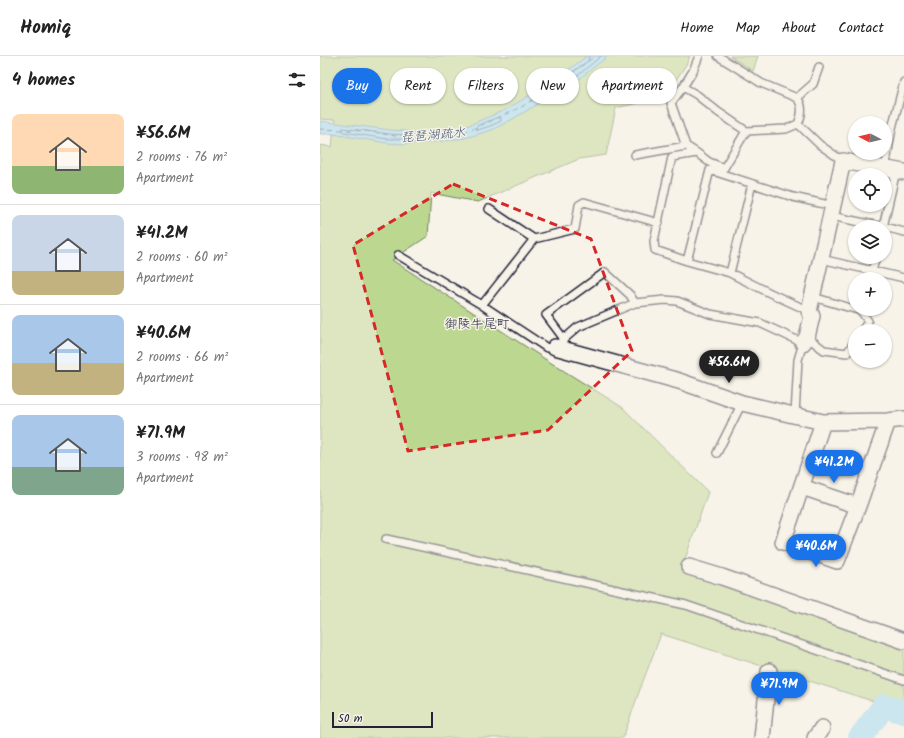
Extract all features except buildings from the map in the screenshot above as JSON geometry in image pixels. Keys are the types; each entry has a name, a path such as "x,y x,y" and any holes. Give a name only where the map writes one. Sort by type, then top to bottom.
{"street":[{"path":"805,340 812,316 811,304 843,161 895,170"},
{"path":"560,343 742,403 823,422 888,421 904,419"},
{"path":"823,422 783,542 837,561 888,421"},
{"path":"802,487 858,506"},
{"path":"689,567 904,641"},
{"path":"762,738 769,671"}],"lane":[{"path":"686,146 672,103 693,71 699,56"},
{"path":"683,87 698,94 718,112 746,131 786,129 798,124 802,110 801,103 798,98 761,83 718,56"},
{"path":"798,98 812,84 819,67"},
{"path":"885,220 895,170 892,128 904,82"},
{"path":"798,124 820,145 843,161"},
{"path":"635,155 686,146 709,162 724,168 746,131"},
{"path":"698,153 672,157 654,241 655,250 730,273 770,293 811,304 861,311 868,321 866,324"},
{"path":"687,261 710,170 861,220"},
{"path":"730,273 752,184"},
{"path":"482,305 534,239 575,229 579,204 584,202 658,223"},
{"path":"489,209 534,239"},
{"path":"892,229 904,232"},
{"path":"398,255 482,305 547,348 560,343 578,327 634,303 665,300 677,301 710,314 760,323 805,340 824,350 847,353 848,352"},
{"path":"821,260 904,278"},
{"path":"872,271 874,264"},
{"path":"560,343 546,315 605,272 630,295 634,303"},
{"path":"795,415 798,360 805,340"},
{"path":"718,453 742,403"},
{"path":"386,539 686,605 904,680"}],"highlighted area":[{"path":"453,184 591,239 632,351 548,430 408,451 353,245"}],"green space":[{"path":"320,56 690,56 677,78 677,68 587,68 587,104 634,104 616,108 606,155 579,159 478,202 431,193 428,236 392,260 622,407 708,492 681,571 904,647 904,711 661,634 623,738 320,738 320,145 332,147 335,120 320,119"},
{"path":"730,56 758,56 753,71"}],"water":[{"path":"587,56 608,56 593,68 587,68 587,73 579,79 579,68 571,68"},
{"name":"琵琶湖疏水","path":"526,98 526,104 538,104 492,130 465,138 404,144 387,143 333,134 320,134 320,121 416,132 449,130 467,126 518,104 518,102"}],"waterway":[{"path":"860,738 884,706 904,712"}],"ferry route":[{"path":"320,129 365,131 395,136 465,132 523,106 550,89 595,56"}],"district":[{"name":"御陵牛尾町","path":"477,323"}]}
